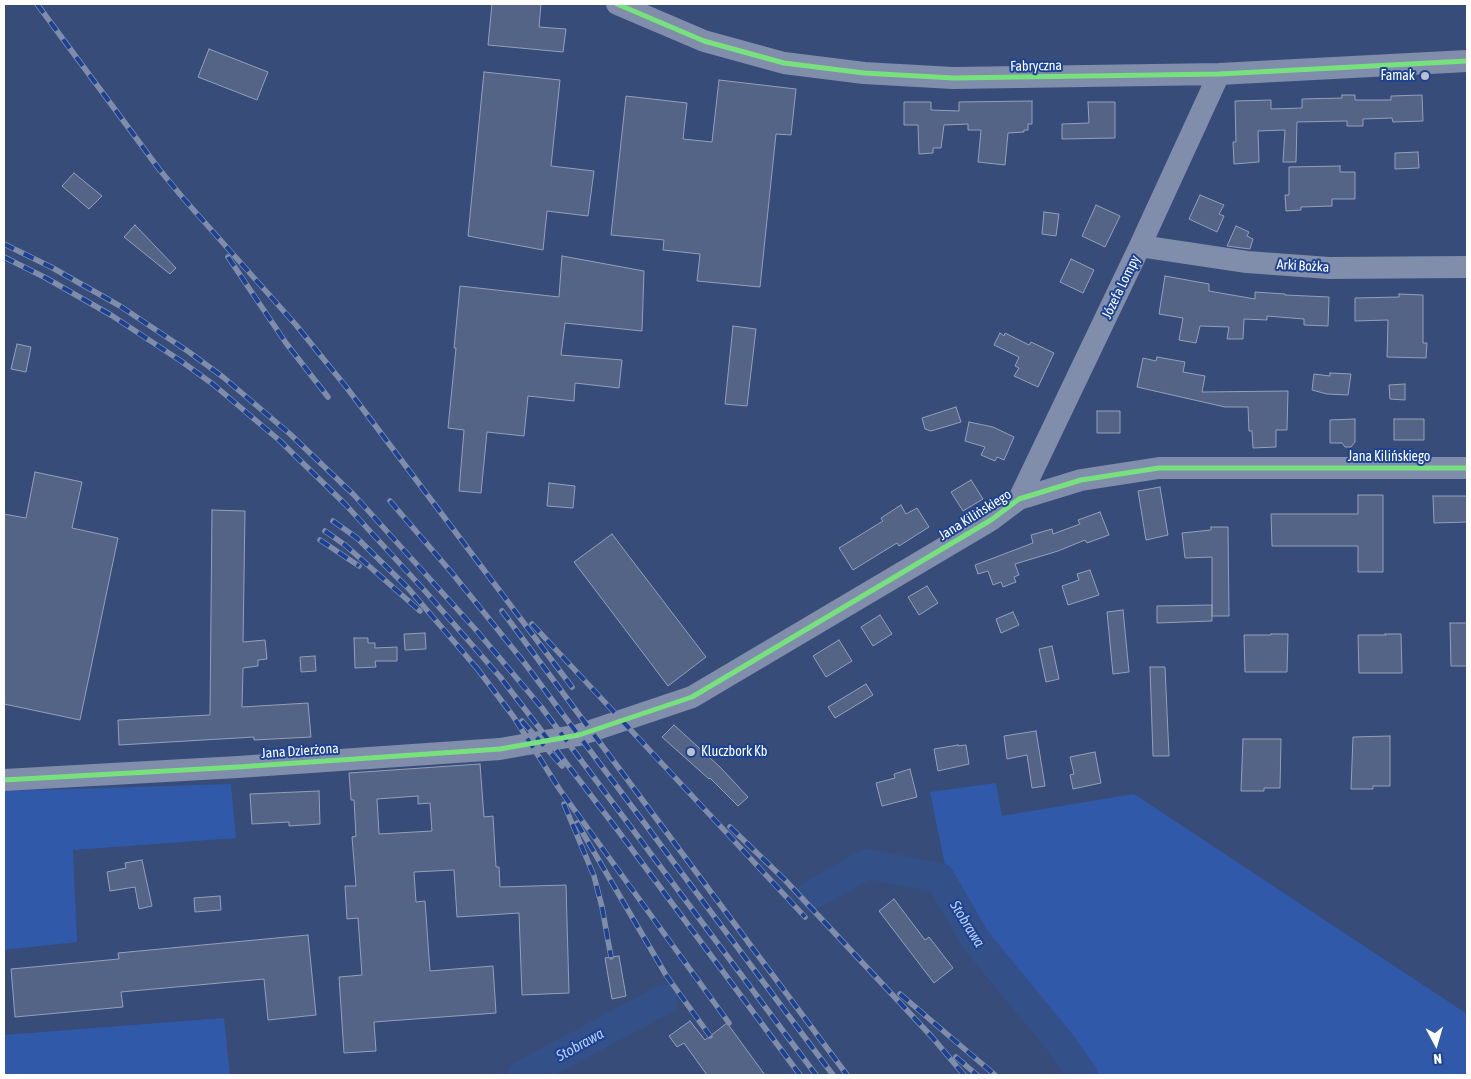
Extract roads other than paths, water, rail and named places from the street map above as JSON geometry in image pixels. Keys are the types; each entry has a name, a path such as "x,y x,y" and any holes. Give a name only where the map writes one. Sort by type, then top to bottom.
{"street":[{"name":"Fabryczna","path":"617,4 704,41 784,63 864,73 953,78 1220,74 1467,62"},
{"name":"Józefa Lompy","path":"1019,499 1220,74"},
{"name":"Arki Bożka","path":"1140,246 1247,262 1329,268 1467,267"},
{"name":"Jana Kilińskiego","path":"596,730 692,697 991,520 1019,499 1081,480 1159,468 1467,468"},
{"name":"Jana Dzierżona","path":"4,780 500,749 550,741 596,730"}],"waterway":[{"name":"Stobrawa","path":"812,895 867,864 940,878 975,939 1062,1045 1083,1075"},
{"name":"Stobrawa","path":"523,1075 663,1000"}],"railway":[{"path":"37,4 159,169 296,325 347,388 572,687"},
{"path":"4,244 51,267 120,306 189,352 223,377 290,434 354,495 476,630 542,708 816,1075"},
{"path":"4,257 46,278 111,315 181,361 214,385 279,440 345,504 501,678 616,828 800,1075"},
{"path":"228,257 286,343 328,397"},
{"path":"390,501 452,573 523,661 833,1075"},
{"path":"333,521 357,538 408,588 480,672"},
{"path":"325,531 345,545 420,611"},
{"path":"320,540 359,566"},
{"path":"502,611 847,1075"},
{"path":"532,624 805,917"},
{"path":"476,667 513,716 560,790 729,1023"},
{"path":"522,721 562,766"},
{"path":"564,804 594,876 611,957"},
{"path":"577,823 666,975 710,1036"},
{"path":"730,827 785,880 932,1037 964,1075"},
{"path":"900,994 995,1075"},
{"path":"956,1057 977,1075"}],"place":[{"name":"Famak","path":"1425,76"},
{"name":"Kluczbork Kb","path":"691,752"}]}
